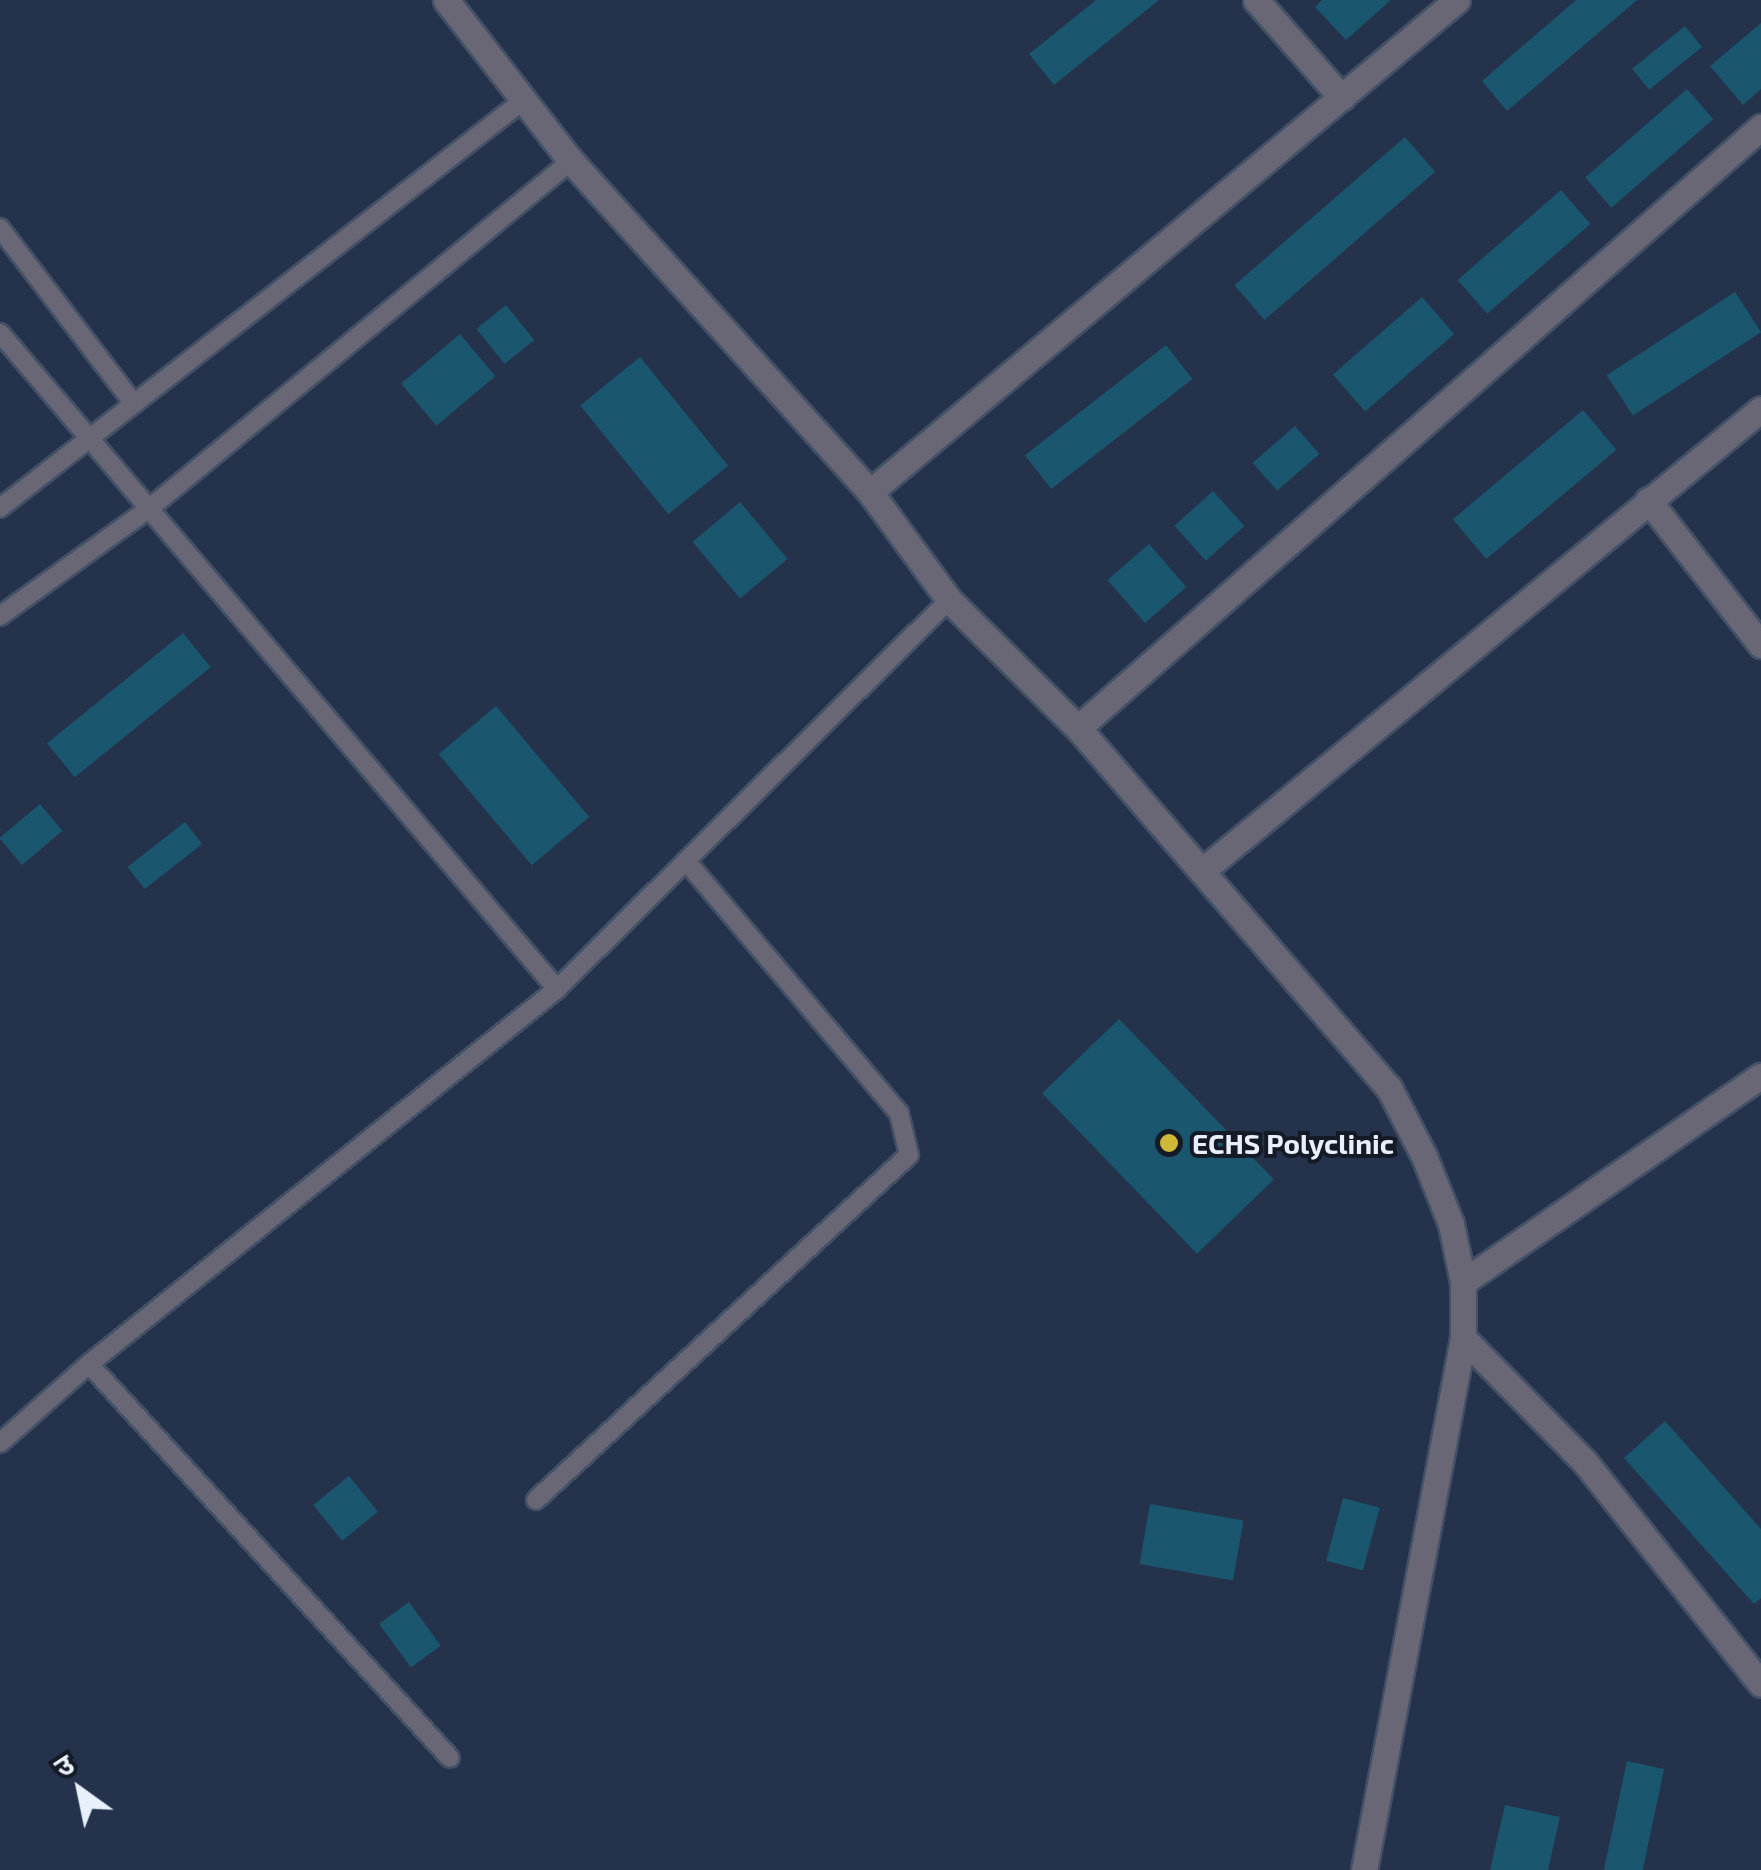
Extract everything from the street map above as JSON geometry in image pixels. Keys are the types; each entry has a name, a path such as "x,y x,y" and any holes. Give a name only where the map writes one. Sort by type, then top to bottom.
{"street":[{"path":"446,0 572,161 870,492 949,600 1078,728 1389,1088 1450,1224 1462,1282 1463,1338 1364,1870"},
{"path":"1256,0 1342,98"},
{"path":"870,492 1457,0"},
{"path":"1078,728 1761,126"},
{"path":"1202,871 1761,409"},
{"path":"1648,500 1761,645"},
{"path":"1462,1282 1761,1076"},
{"path":"1463,1338 1585,1462 1761,1684"}],"lane":[{"path":"0,508 524,100"},
{"path":"0,616 150,507 572,161"},
{"path":"0,228 134,404"},
{"path":"0,333 557,989"},
{"path":"0,1443 89,1364 557,989 949,600"},
{"path":"536,1500 908,1155 899,1113 686,860"},
{"path":"89,1364 450,1758"}],"building":[{"path":"1096,0 1159,0 1054,85 1029,54"},
{"path":"1322,0 1391,0 1346,40 1315,7"},
{"path":"1576,0 1637,0 1507,111 1482,81"},
{"path":"1761,23 1761,89 1743,105 1710,66"},
{"path":"1685,26 1702,47 1649,90 1632,69"},
{"path":"1687,89 1713,119 1611,208 1585,178"},
{"path":"1405,137 1435,172 1265,320 1234,285"},
{"path":"1561,190 1591,224 1487,314 1458,280"},
{"path":"1735,292 1761,332 1633,416 1607,375"},
{"path":"1422,297 1454,334 1365,411 1333,374"},
{"path":"506,305 534,340 505,364 476,329"},
{"path":"460,334 495,376 436,426 401,383"},
{"path":"1166,345 1192,379 1051,489 1025,455"},
{"path":"640,357 728,466 668,514 580,405"},
{"path":"1583,410 1616,450 1486,559 1453,519"},
{"path":"1295,426 1319,454 1277,491 1253,463"},
{"path":"1213,491 1244,526 1206,561 1174,526"},
{"path":"740,502 788,559 740,599 693,542"},
{"path":"1149,544 1186,587 1145,623 1107,580"},
{"path":"183,633 211,667 75,777 47,743"},
{"path":"496,706 589,817 532,865 439,754"},
{"path":"40,804 62,831 22,865 0,838"},
{"path":"185,822 202,844 145,889 127,867"},
{"path":"1119,1019 1274,1179 1197,1254 1042,1093"},
{"path":"1665,1421 1761,1529 1761,1598 1754,1604 1624,1458"},
{"path":"349,1476 378,1512 342,1541 313,1505"},
{"path":"1343,1498 1380,1508 1363,1571 1326,1561"},
{"path":"1150,1504 1244,1520 1233,1581 1139,1564"},
{"path":"409,1602 441,1646 411,1667 379,1624"},
{"path":"1627,1761 1664,1769 1643,1870 1604,1870"},
{"path":"1505,1805 1560,1817 1548,1870 1490,1870"}],"place":[{"name":"ECHS Polyclinic","path":"1169,1143"}]}
